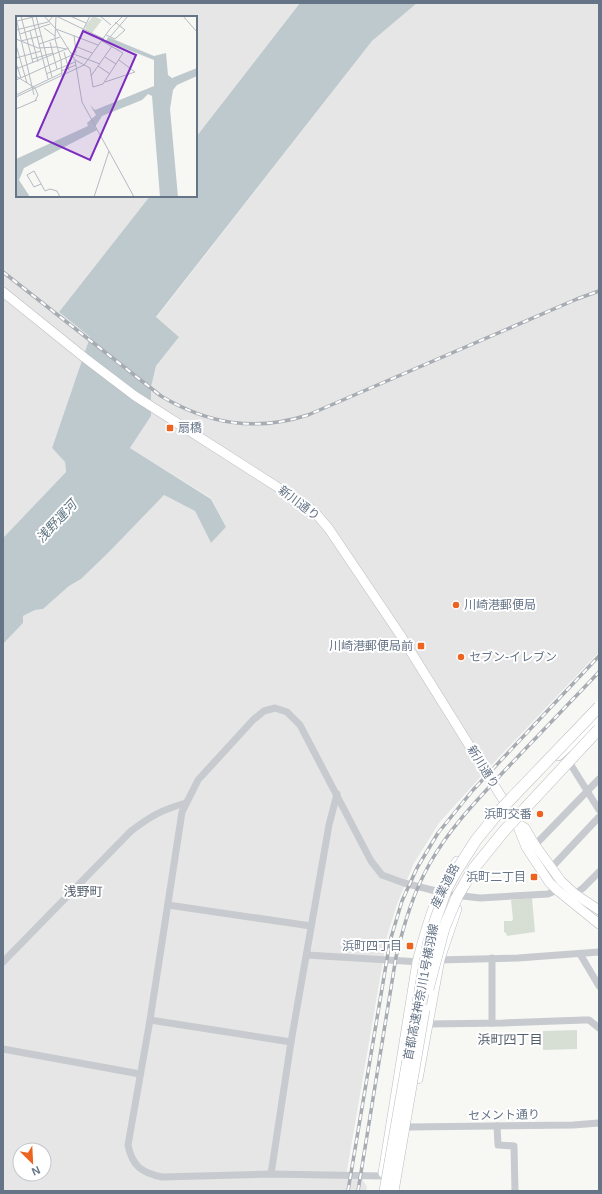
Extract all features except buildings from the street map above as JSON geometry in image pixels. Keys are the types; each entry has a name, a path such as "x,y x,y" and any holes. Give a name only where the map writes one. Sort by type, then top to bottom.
{"highway":[{"name":"首都高速神奈川1号横羽線","path":"385,1191 428,946 440,906 455,873 476,840 530,778 599,706"},
{"path":"530,778 567,748 599,715"},
{"path":"538,794 554,770 599,722"},
{"name":"首都高速神奈川1号横羽線","path":"393,1191 430,980 444,928 457,897 474,868 493,844 599,729"}],"main road":[{"name":"新川通り","path":"3,292 112,379 152,407 299,501 318,516 352,563 401,636 504,801 516,822 526,847 549,882 599,924"},
{"name":"産業道路","path":"380,1191 417,962 427,923 440,892 449,872 469,844 504,801 599,702"},
{"name":"産業道路","path":"398,1191 440,959 463,897 489,854 516,822 599,735"},
{"name":"新川通り","path":"516,822 525,828 561,881 575,894 599,910"}],"street":[{"path":"382,1176 271,1174 162,1177 148,1174 137,1166 130,1155 128,1145 150,1020 182,812 198,780 253,720 264,711 275,708 288,712 300,725 371,861 382,875 404,883 463,897 480,898 548,894 557,890"},
{"path":"571,765 599,810"},
{"path":"535,844 599,779"},
{"path":"271,1174 291,1042 329,825 336,794"},
{"path":"3,962 130,831 150,816 168,808 186,803"},
{"path":"552,867 599,817"},
{"path":"575,894 599,872"},
{"path":"168,904 311,926"},
{"path":"307,955 417,962 440,959 492,958 599,952"},
{"path":"580,954 599,986"},
{"path":"492,958 492,1024"},
{"path":"150,1020 291,1042"},
{"path":"428,1024 492,1024 589,1020 599,1028"},
{"path":"3,1049 140,1074"},
{"name":"セメント通り","path":"409,1127 599,1123"},
{"path":"497,1126 498,1145 514,1146 515,1191"}],"shaded area":[{"path":"3,3 300,3 197,136 197,16 16,16 16,197 149,197 59,312 90,337 52,448 65,462 66,472 3,538"},
{"path":"417,3 599,3 599,652 483,774 439,823 414,863 397,904 384,946 384,955 346,1176 362,1179 367,1187 366,1191 3,1191 3,644 23,623 23,616 35,610 43,609 69,586 81,579 164,495 195,511 211,543 226,527 211,498 130,448 151,416 151,387 156,366 179,337 156,318 372,41"},
{"path":"532,898 535,932 507,936 504,932 504,921 512,921 513,919 511,900"},
{"path":"577,1030 577,1049 543,1050 543,1031"}],"water":[{"name":"浅野運河","path":"300,3 417,3 372,41 156,317 179,337 156,366 151,387 151,416 130,448 211,499 226,527 211,543 195,511 164,495 81,579 69,586 43,609 35,610 23,616 23,623 3,644 3,538 66,472 65,462 52,448 90,337 59,312 149,197 197,197 197,136"}],"railway":[{"path":"3,272 161,396 179,406 214,419 251,424 269,423 308,415 577,299 599,291"},
{"path":"348,1191 390,941 402,901 417,868 438,833 473,790 599,656"},
{"path":"358,1191 396,957 414,897 424,874 438,849 466,812 599,672"}],"place":[{"name":"扇橋","path":"170,428"},
{"name":"川崎港郵便局","path":"456,605"},
{"name":"川崎港郵便局前","path":"421,646"},
{"name":"セブン-イレブン","path":"461,657"},
{"name":"浜町交番","path":"540,814"},
{"name":"浜町二丁目","path":"534,877"},
{"name":"浜町四丁目","path":"410,946"}],"district":[{"name":"浅野町","path":"83,891"},
{"name":"浜町四丁目","path":"510,1039"}]}
